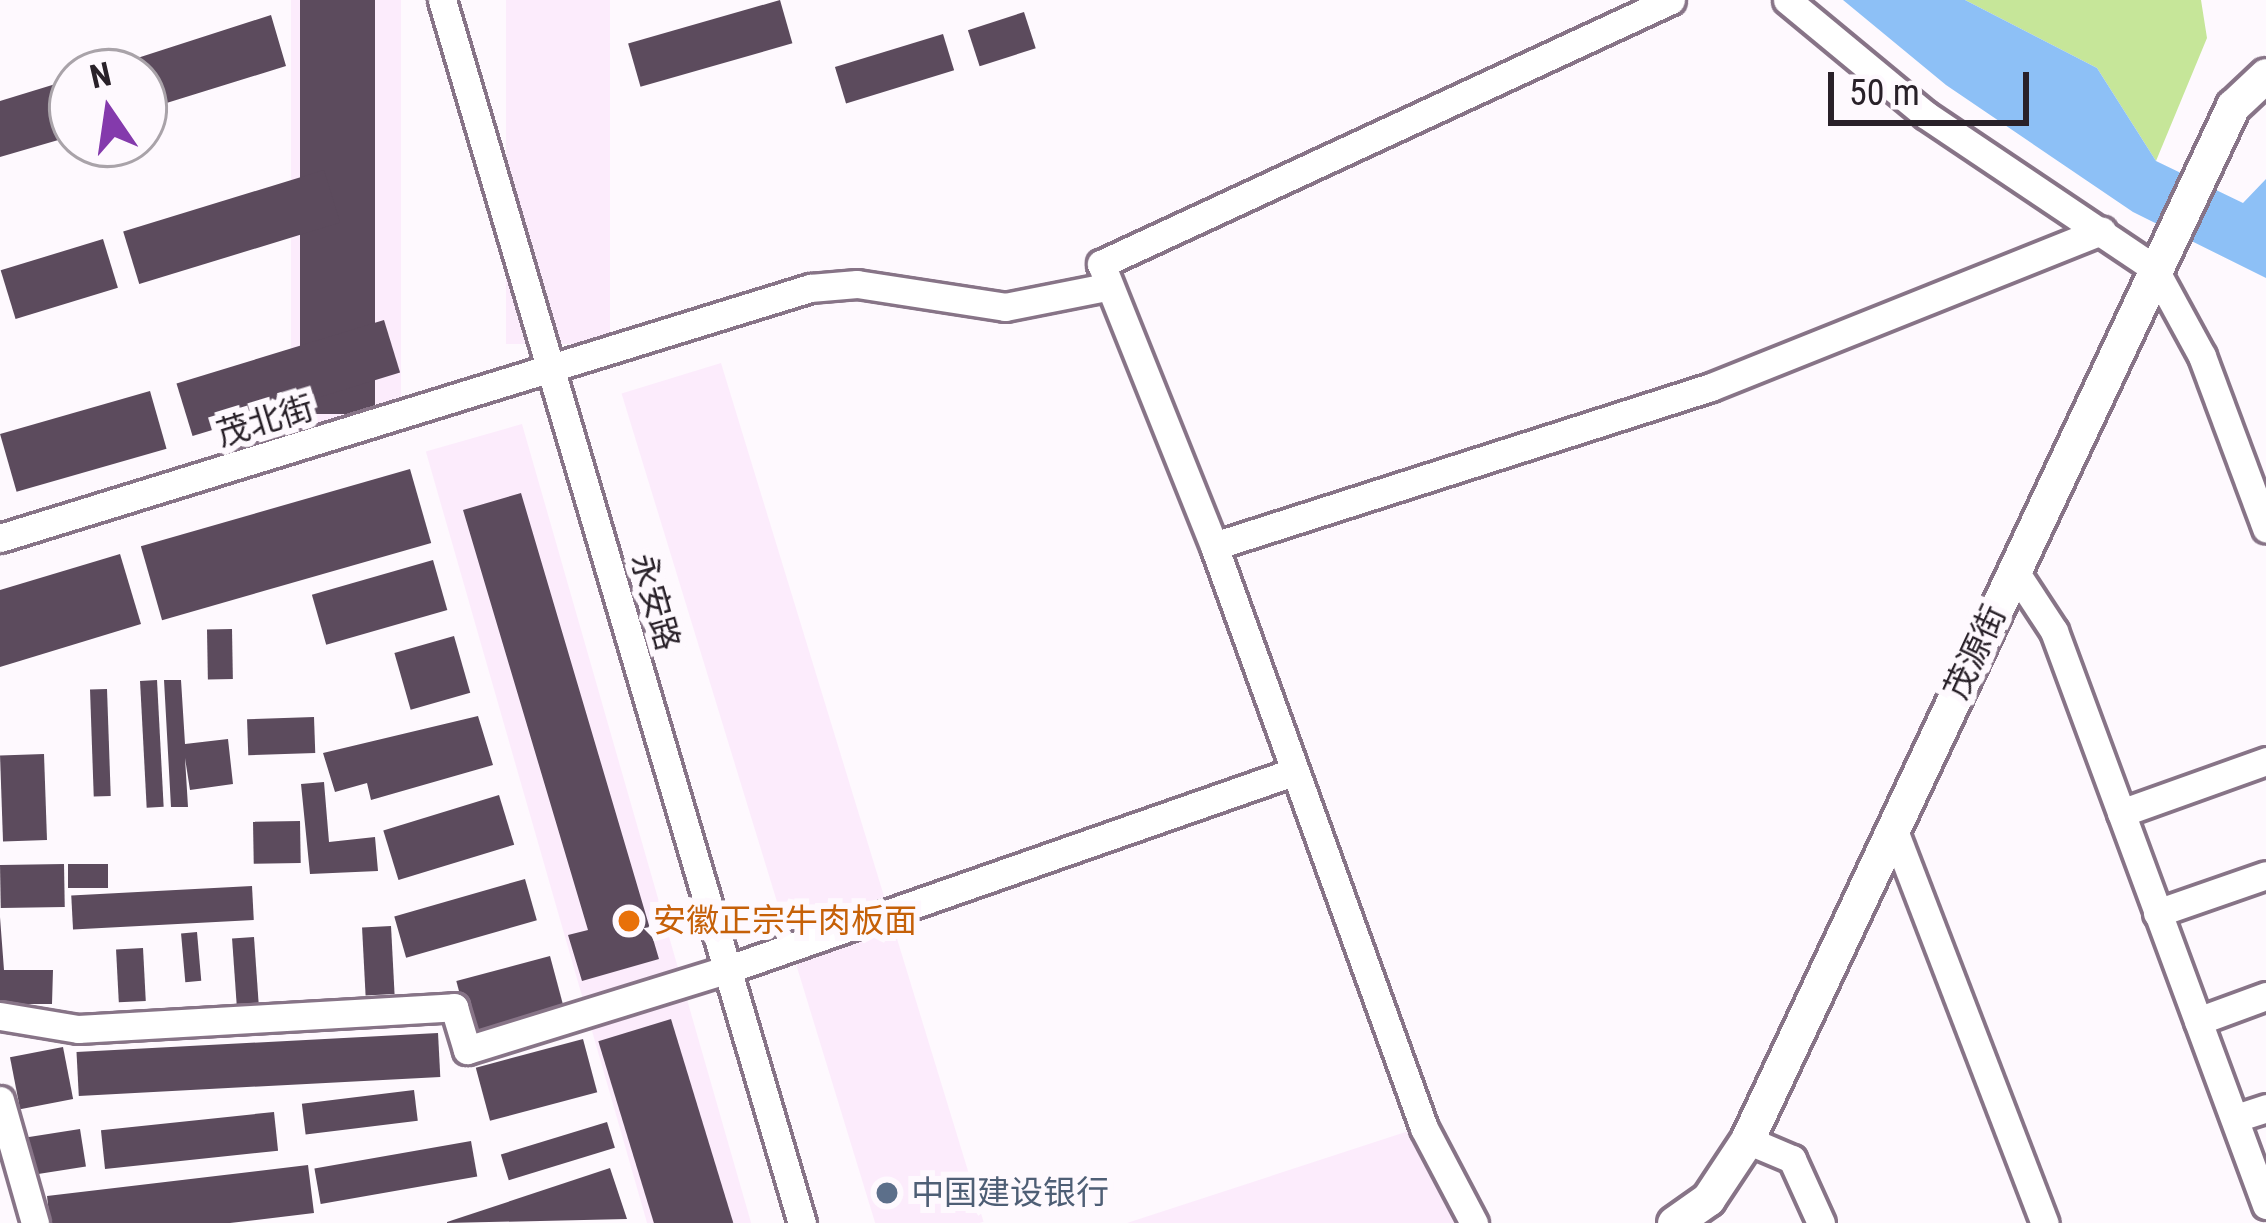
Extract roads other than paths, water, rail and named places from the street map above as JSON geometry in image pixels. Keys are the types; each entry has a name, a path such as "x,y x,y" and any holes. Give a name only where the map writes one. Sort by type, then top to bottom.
{"main road":[{"name":"茂源街","path":"1674,1223 1708,1198 1748,1140 2233,106 2266,75"}],"street":[{"name":"永安路","path":"442,0 802,1223"},
{"path":"1474,1223 1424,1128 1290,773 1214,546 1106,287 1101,264 1671,0"},
{"path":"1787,0 1926,116 2155,267 2203,356 2266,528"},
{"path":"1214,546 1711,386 2102,232"},
{"name":"茂北街","path":"0,538 551,374 810,288 857,284 955,305 1005,307 1106,287"},
{"path":"2014,570 2054,631 2266,1204"},
{"path":"2122,813 2266,761"},
{"path":"0,1016 78,1029 454,1007 467,1050 726,970 1290,773"},
{"path":"1893,828 2045,1223"},
{"path":"2157,913 2266,875"},
{"path":"2198,1021 2266,996"},
{"path":"0,1100 35,1223"},
{"path":"2236,1118 2266,1108"},
{"path":"1748,1140 1792,1159 1821,1223"}],"water":[{"path":"1843,0 1965,0 2097,68 2156,161 2243,203 2266,179 2266,278 2133,212 1946,85"}],"place":[{"name":"安徽正宗牛肉板面","path":"629,921"},
{"name":"中国建设银行","path":"887,1193"}]}
